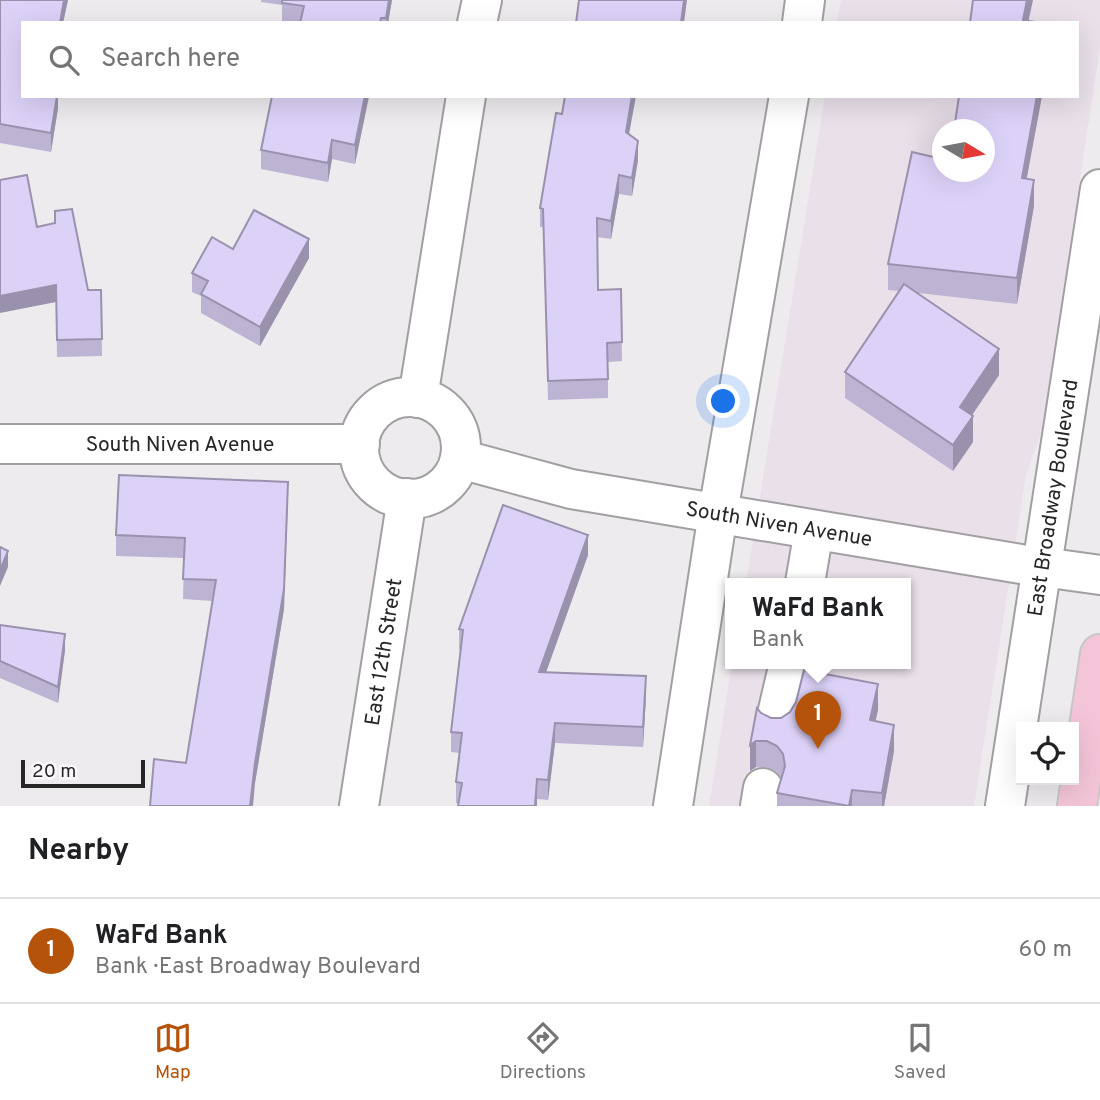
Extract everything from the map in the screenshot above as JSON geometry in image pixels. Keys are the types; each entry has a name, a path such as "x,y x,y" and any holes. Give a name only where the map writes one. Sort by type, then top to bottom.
{"main road":[{"path":"1077,806 1100,654"}],"street":[{"path":"477,21 482,0"},
{"path":"802,21 806,0"},
{"path":"418,398 466,98"},
{"path":"673,806 718,513 789,98"},
{"name":"East Broadway Boulevard","path":"1005,806 1100,189"},
{"path":"398,398 418,398 432,401 446,411 456,425 461,442 460,459 454,474 443,487 429,496 413,499 397,497 382,491 370,480 362,465 362,433 370,417 383,405 398,398"},
{"name":"South Niven Avenue","path":"0,444 360,444"},
{"name":"South Niven Avenue","path":"460,459 571,489 1043,568 1100,575"},
{"name":"East 12th Street","path":"359,806 407,498"},
{"path":"806,578 814,530"},
{"path":"775,723 788,669"}],"shaded area":[{"path":"841,0 1100,0 1100,47 1042,429 1026,475 974,806 709,806 731,669 911,669 911,578 747,578 825,98 1079,98 1079,21 837,21"}],"building":[{"path":"0,0 64,0 60,21 21,21 21,98 57,98 51,133 0,124"},
{"path":"282,0 389,0 386,18 381,18 380,21 300,21 304,6 282,3"},
{"path":"579,0 684,0 681,21 576,21"},
{"path":"973,0 1027,0 1023,20 1029,21 970,21"},
{"path":"272,98 365,98 355,145 332,140 328,163 261,150"},
{"path":"565,98 632,98 626,132 638,141 632,178 619,175 611,221 597,218 598,290 621,289 622,342 607,343 608,379 548,381 543,209 540,208 556,113 562,114"},
{"path":"959,98 1037,98 1022,178 1034,180 1017,278 888,264 912,152 932,157 932,182 995,182 995,119 956,119"},
{"path":"27,175 37,227 55,223 55,211 72,209 88,290 101,290 102,339 57,340 56,285 0,296 0,180"},
{"path":"254,210 309,239 260,327 201,294 208,281 192,273 212,237 233,249"},
{"path":"904,284 999,349 960,407 973,416 953,445 845,372"},
{"path":"119,475 288,482 284,589 250,806 150,806 154,759 186,763 216,580 183,579 185,538 116,535"},
{"path":"503,505 588,535 539,672 646,676 643,727 555,723 548,780 537,779 535,806 458,806 462,783 456,782 462,733 451,732 463,630 459,629"},
{"path":"0,547 8,551 0,570"},
{"path":"0,625 65,634 58,687 0,661"},
{"path":"804,670 878,684 870,720 894,725 882,793 852,790 849,806 777,793 785,766 783,754 777,746 767,741 756,741 750,745 757,708 771,718 781,718 790,712 796,702"}],"place":[{"name":"WaFd Bank","path":"818,749"}]}
